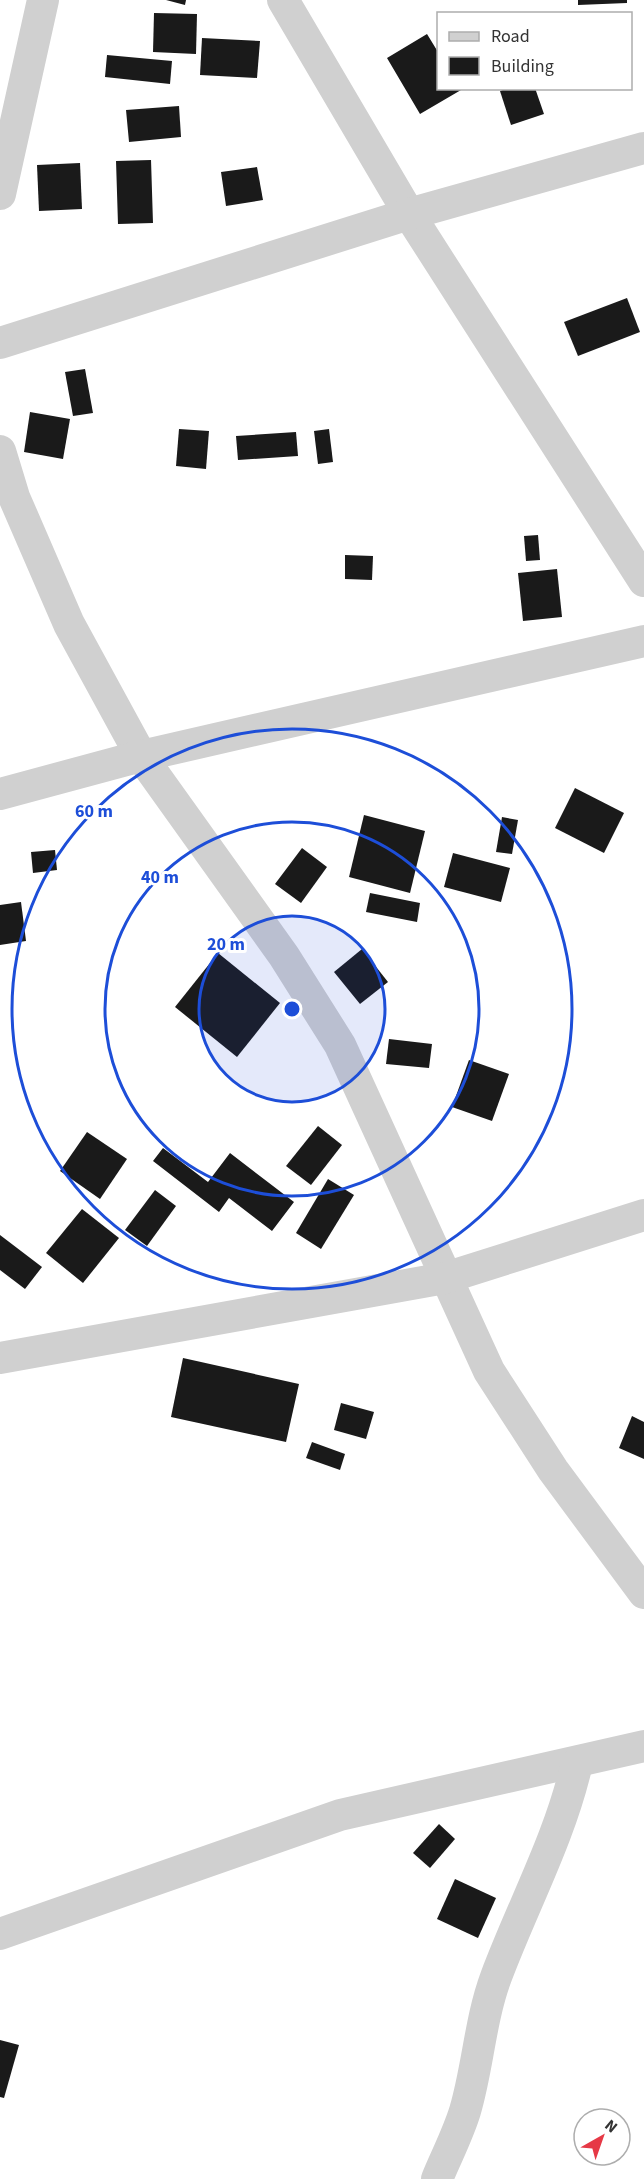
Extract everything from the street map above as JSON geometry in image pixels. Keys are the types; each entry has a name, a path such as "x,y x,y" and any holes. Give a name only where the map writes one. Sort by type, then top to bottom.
{"street":[{"path":"0,194 43,0"},
{"path":"284,0 409,214 644,581"},
{"path":"0,343 409,214 644,148"},
{"path":"0,451 14,497 69,624 141,756 285,956 340,1045 489,1371 553,1470 644,1593"},
{"path":"0,794 141,756 644,641"},
{"path":"0,1358 445,1278 644,1215"},
{"path":"0,1934 340,1815 644,1746"},
{"path":"437,2179 464,2112 495,1979 554,1840 570,1797 577,1762"}],"building":[{"path":"166,0 186,0 185,5"},
{"path":"578,0 627,0 627,3 578,5"},
{"path":"154,13 197,14 196,54 153,52"},
{"path":"427,34 437,50 437,90 461,90 420,114 387,58"},
{"path":"202,38 260,41 257,78 200,75"},
{"path":"107,55 172,61 170,84 105,77"},
{"path":"536,90 544,114 511,125 500,91"},
{"path":"179,106 181,137 129,142 126,110"},
{"path":"151,160 153,223 118,224 116,161"},
{"path":"80,163 82,209 39,211 37,165"},
{"path":"257,167 263,200 226,206 221,172"},
{"path":"627,298 640,332 578,356 564,322"},
{"path":"85,369 93,413 73,416 65,372"},
{"path":"30,412 70,419 63,459 24,452"},
{"path":"179,429 209,431 206,469 176,466"},
{"path":"329,429 333,462 318,464 314,431"},
{"path":"296,432 298,456 238,460 236,436"},
{"path":"538,535 540,560 526,561 524,536"},
{"path":"345,555 373,556 372,580 345,579"},
{"path":"557,569 562,617 523,621 518,573"},
{"path":"575,788 624,813 604,853 555,828"},
{"path":"364,815 425,831 410,893 349,877"},
{"path":"502,817 518,820 512,854 496,852"},
{"path":"302,848 327,867 301,903 275,884"},
{"path":"55,850 57,870 33,873 31,852"},
{"path":"453,853 510,868 501,902 444,887"},
{"path":"370,893 420,903 417,922 366,912"},
{"path":"21,902 26,941 0,945 0,905"},
{"path":"362,949 388,982 360,1004 334,972"},
{"path":"218,953 280,1003 237,1057 175,1007"},
{"path":"389,1039 432,1044 429,1068 386,1064"},
{"path":"469,1060 509,1074 492,1121 452,1107"},
{"path":"318,1126 342,1145 311,1185 286,1166"},
{"path":"87,1132 127,1159 100,1199 60,1171"},
{"path":"163,1148 208,1182 230,1153 294,1202 272,1231 229,1198 219,1212 153,1161"},
{"path":"328,1179 354,1195 321,1249 296,1233"},
{"path":"155,1190 176,1206 147,1246 125,1230"},
{"path":"82,1209 119,1238 83,1283 46,1253"},
{"path":"0,1235 42,1267 25,1289 0,1270"},
{"path":"183,1358 299,1384 286,1442 171,1417"},
{"path":"341,1403 374,1412 366,1439 334,1430"},
{"path":"632,1416 644,1422 644,1459 619,1448"},
{"path":"312,1442 345,1454 340,1470 306,1458"},
{"path":"439,1824 455,1839 430,1868 413,1853"},
{"path":"455,1879 496,1898 478,1938 437,1919"},
{"path":"0,2040 19,2045 4,2098 0,2097"}]}
